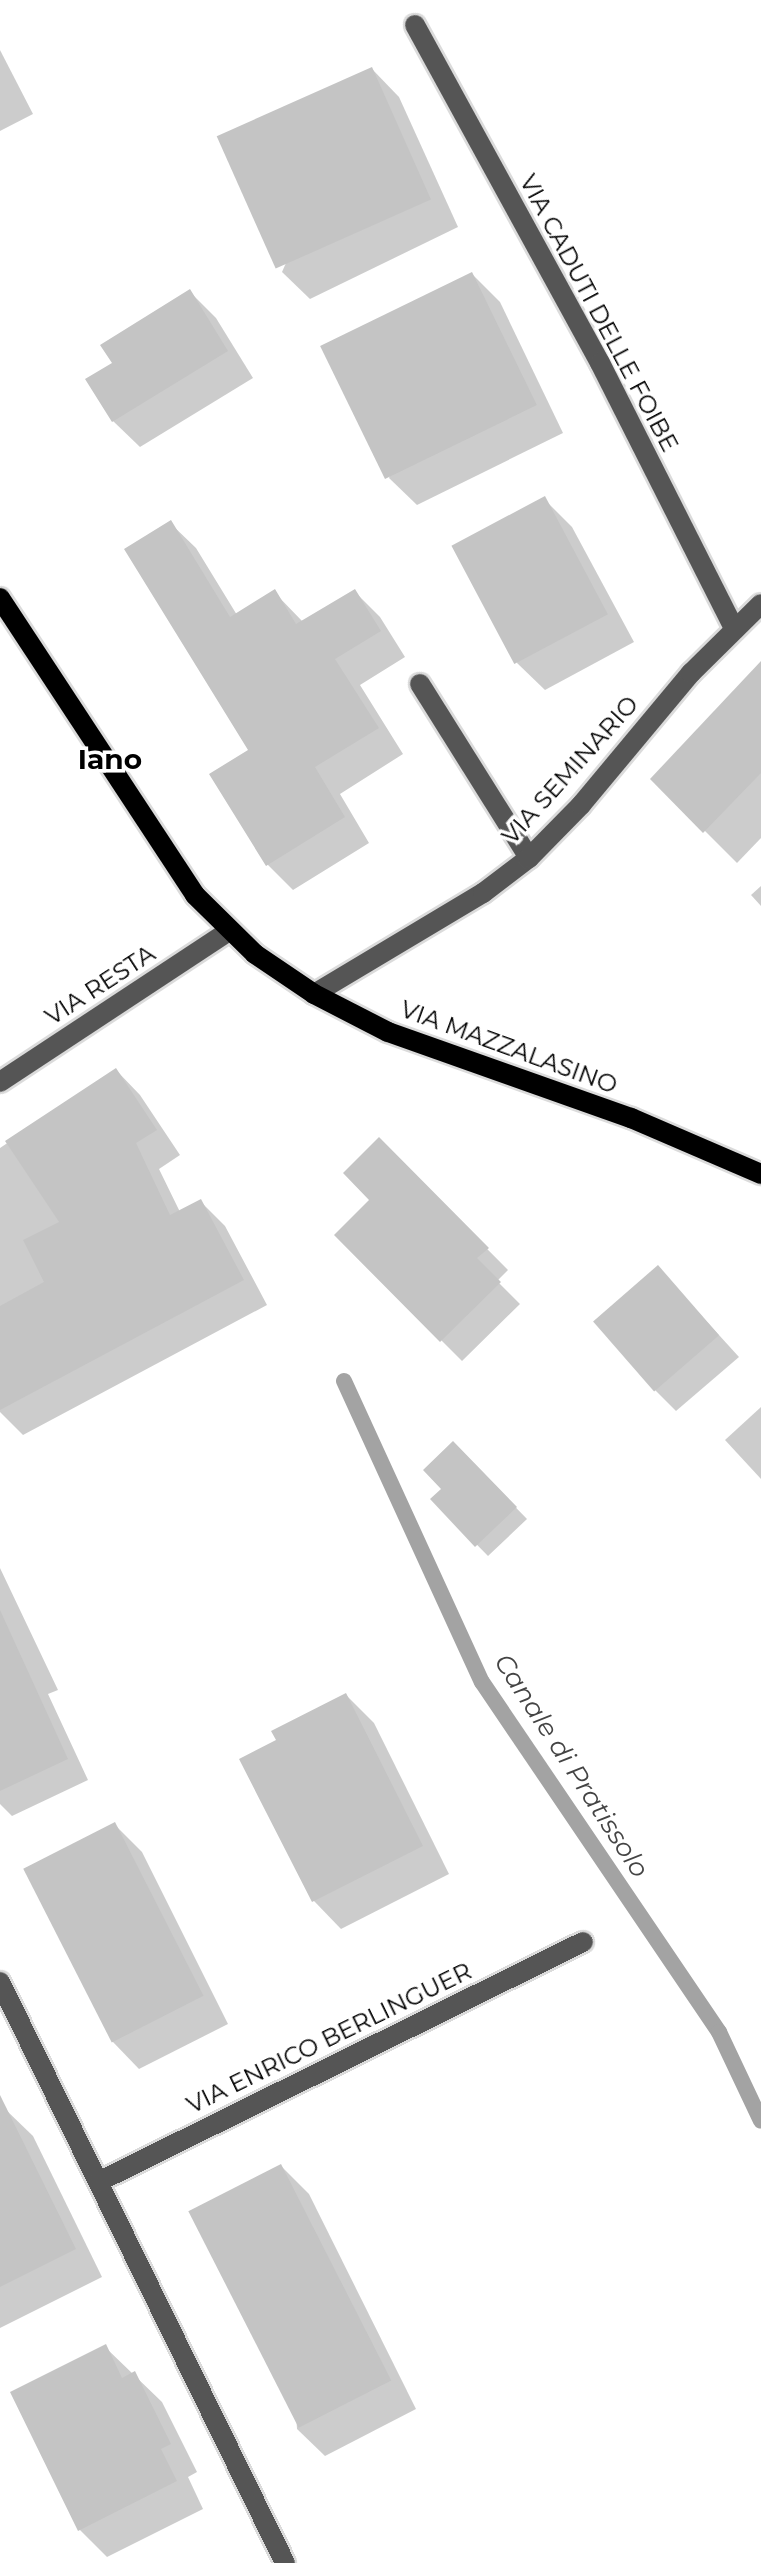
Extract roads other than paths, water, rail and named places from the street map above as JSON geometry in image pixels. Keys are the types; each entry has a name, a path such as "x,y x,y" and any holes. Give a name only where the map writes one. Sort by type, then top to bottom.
{"main road":[{"name":"VIA MAZZALASINO","path":"0,598 170,859 229,931 314,994 451,1058 631,1118 761,1174"}],"street":[{"name":"VIA CADUTI DELLE FOIBE","path":"415,25 600,363 734,628"},
{"name":"VIA SEMINARIO","path":"314,994 483,893 529,858 734,628 761,604"},
{"path":"420,684 529,858"},
{"name":"VIA RESTA","path":"0,1082 229,931"},
{"name":"VIA ENRICO BERLINGUER","path":"98,2182 583,1942"},
{"path":"0,1982 285,2563"}],"waterway":[{"name":"Canale di Pratissolo","path":"344,1381 482,1682 719,2032 761,2121"}],"district":[{"name":"Iano","path":"110,759"}]}
